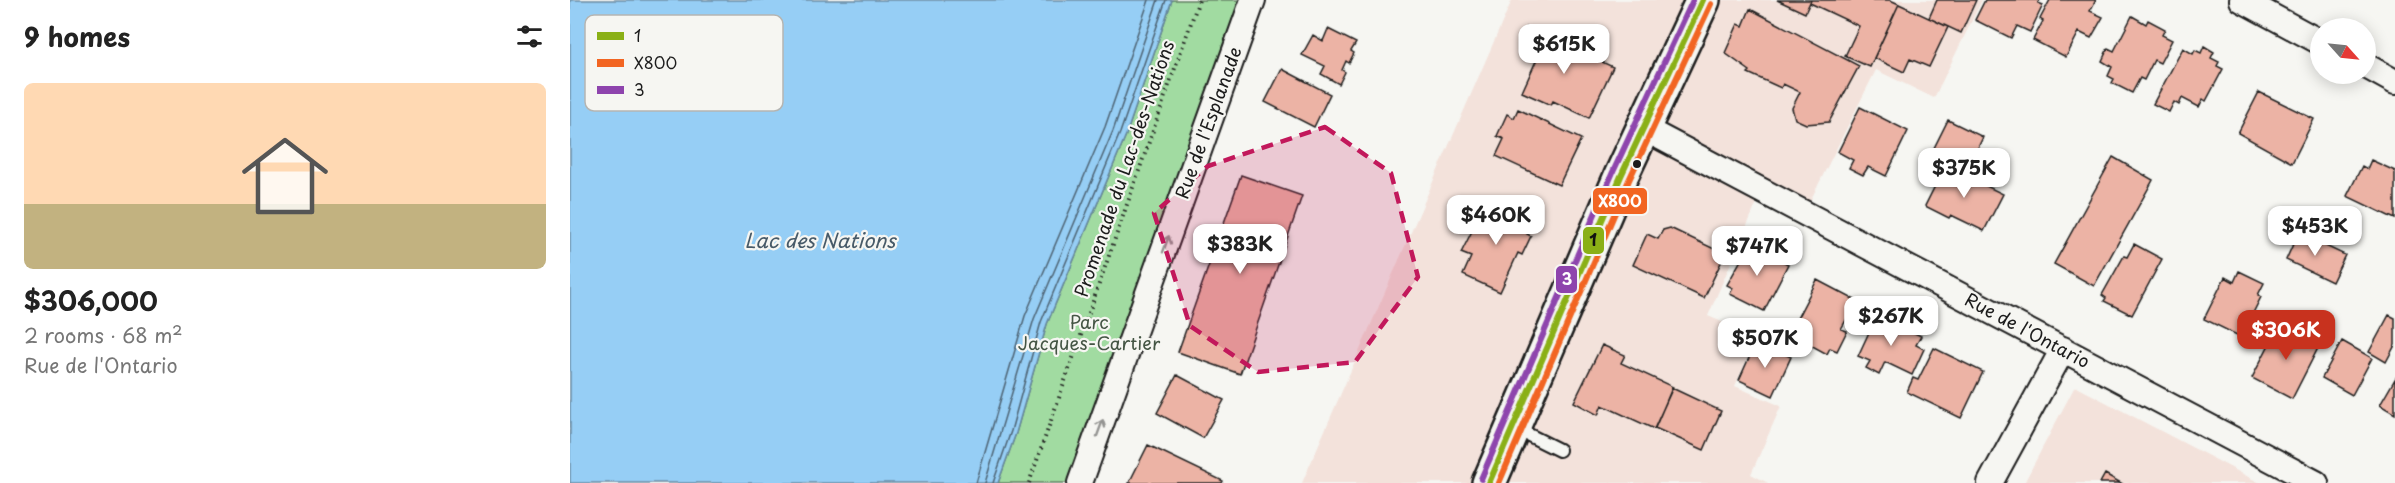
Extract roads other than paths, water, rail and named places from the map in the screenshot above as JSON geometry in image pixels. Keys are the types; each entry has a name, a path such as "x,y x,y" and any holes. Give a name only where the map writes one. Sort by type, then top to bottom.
{"main road":[{"path":"1489,483 1643,128 1702,0"}],"street":[{"name":"Rue de l'Esplanade","path":"1080,483 1253,0"},
{"path":"2242,0 2310,37"},
{"path":"2376,72 2395,82"},
{"name":"Rue de l'Ontario","path":"1643,128 2316,483"},
{"path":"1990,483 2063,349"}],"lane":[{"path":"1514,427 1559,450"}],"water":[{"name":"Lac des Nations","path":"570,0 1172,0 1126,135 1047,324 1016,433 998,483 570,483"}],"park label":[{"name":"Parc Jacques-Cartier","path":"1089,333"}]}
